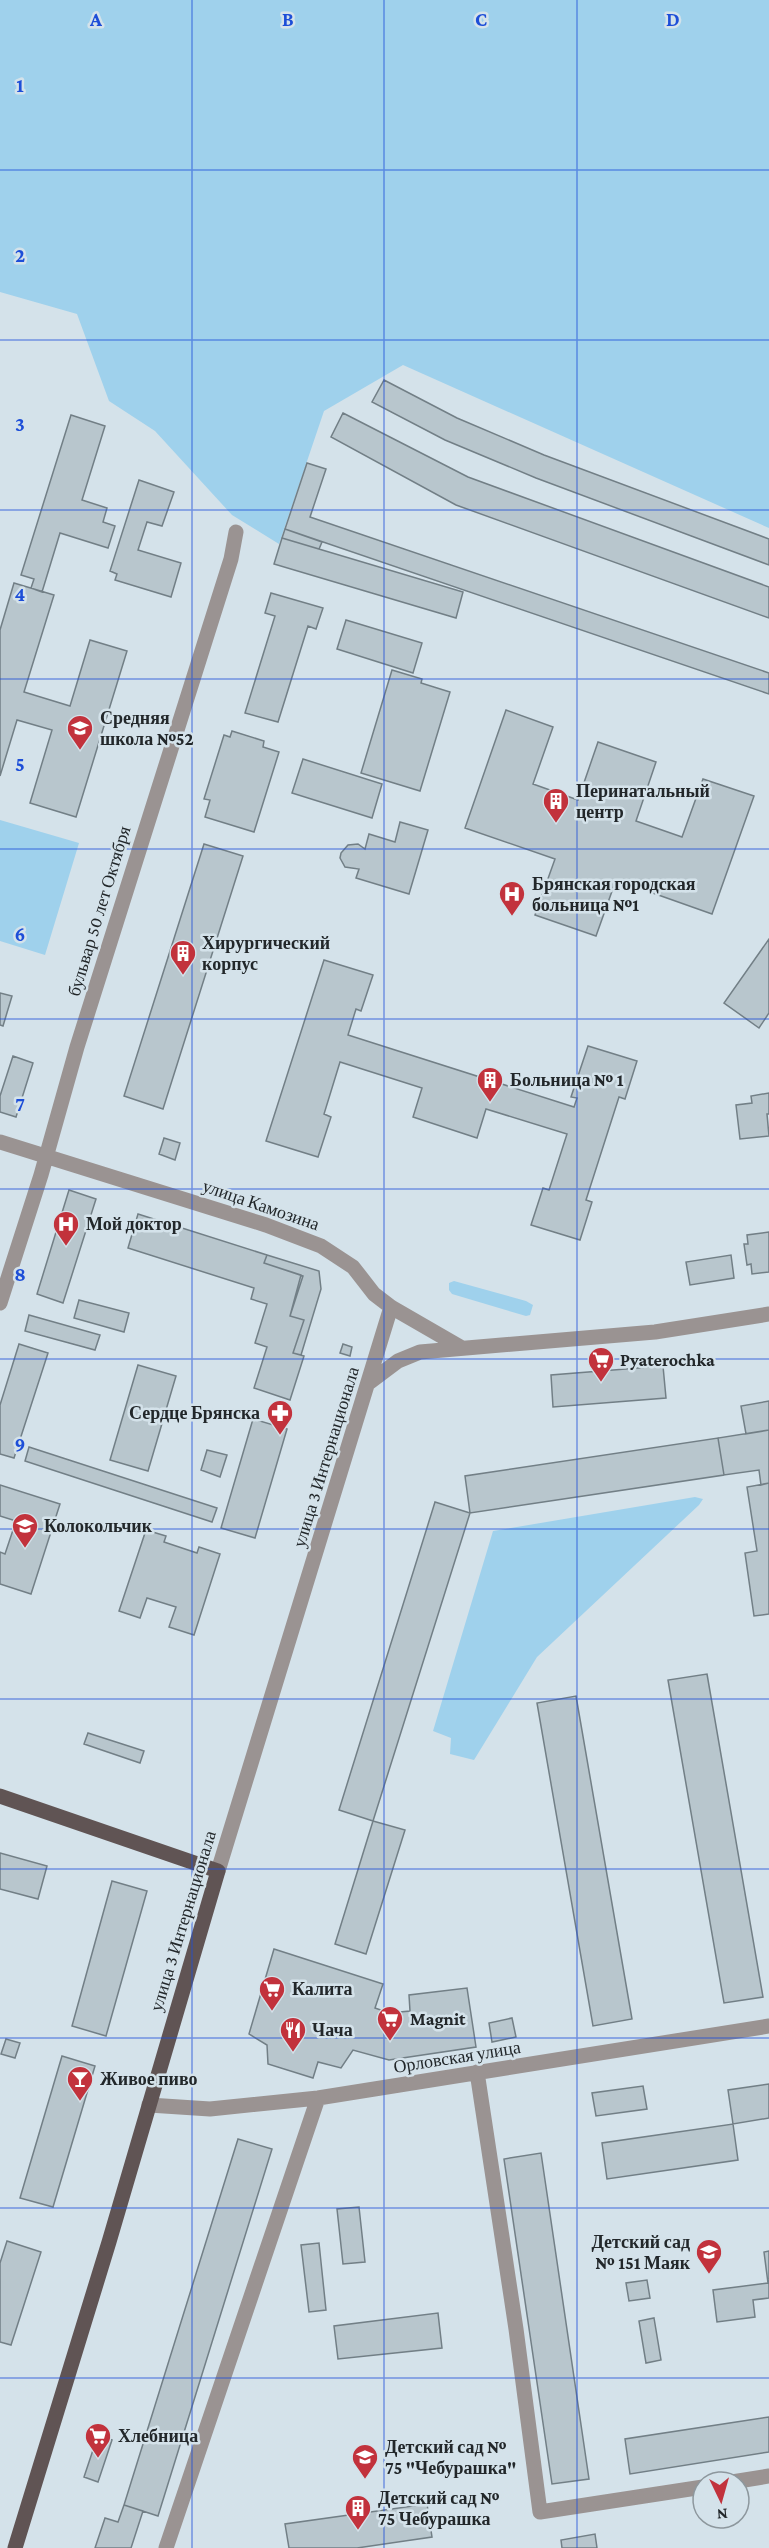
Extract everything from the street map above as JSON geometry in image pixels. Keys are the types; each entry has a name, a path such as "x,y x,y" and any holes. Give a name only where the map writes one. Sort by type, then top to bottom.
{"main road":[{"path":"0,1796 218,1870"},
{"name":"улица 3 Интернационала","path":"15,2548 150,2104 218,1870"}],"street":[{"name":"бульвар 50 лет Октября","path":"0,1303 46,1157 77,1047 231,559 236,532"},
{"name":"улица Камозина","path":"0,1142 266,1225 321,1246 353,1267 374,1294 391,1307 462,1348"},
{"name":"улица 3 Интернационала","path":"218,1870 370,1382 391,1307"},
{"path":"370,1382 398,1361 420,1352 655,1332 769,1314"},
{"name":"Орловская улица","path":"150,2104 210,2109 318,2098 769,2026"},
{"path":"477,2072 516,2329 540,2512 691,2489"},
{"path":"166,2548 318,2098"},
{"path":"751,2479 769,2476"}],"shaded area":[{"path":"0,0 769,0 769,528 403,365 324,411 279,544 232,515 155,431 109,401 77,314 0,292"},
{"path":"0,820 79,843 45,955 0,941"},
{"path":"454,1281 526,1301 533,1305 530,1315 526,1316 452,1294 449,1290 449,1283"},
{"path":"695,1497 703,1499 699,1505 537,1657 474,1760 450,1754 451,1738 433,1731 493,1531"}],"building":[{"path":"384,380 457,418 544,455 769,539 769,565 536,478 445,440 372,402"},
{"path":"343,413 468,477 769,587 769,618 456,505 331,437"},
{"path":"71,415 105,426 82,500 107,508 103,522 115,526 108,548 60,533 42,592 31,588 34,579 21,575"},
{"path":"307,463 326,469 310,517 769,673 769,694 285,529"},
{"path":"139,480 174,492 162,526 147,522 138,550 181,563 171,597 115,580 117,574 110,571"},
{"path":"285,529 322,542 319,549 282,538"},
{"path":"282,538 463,592 456,618 274,564"},
{"path":"14,583 54,595 24,692 70,706 90,640 127,651 76,817 30,803 52,730 17,720 0,776 0,630"},
{"path":"271,593 323,608 316,629 308,626 278,722 245,713 275,616 265,613"},
{"path":"346,620 422,643 413,673 337,649"},
{"path":"392,670 422,679 421,683 450,692 420,791 361,773"},
{"name":"Перинатальный центр","path":"506,710 553,727 533,784 578,800 598,742 656,762 636,821 682,837 703,779 754,796 712,914 616,880 596,936 535,915 555,859 465,828"},
{"path":"232,731 264,741 263,747 279,752 254,832 205,817 210,800 204,799 224,735 230,737"},
{"path":"303,759 382,784 372,818 292,793"},
{"path":"400,822 428,830 409,894 356,878 359,869 345,867 340,858 348,845 358,844 365,849 369,834 395,842"},
{"name":"Хирургический корпус","path":"204,844 243,856 163,1109 124,1096"},
{"path":"769,939 769,1013 759,1028 724,1003"},
{"name":"Больница № 1","path":"324,960 373,975 361,1011 356,1009 348,1035 574,1107 577,1098 571,1097 588,1046 637,1061 625,1099 619,1097 586,1200 592,1202 580,1240 531,1225 543,1188 549,1190 567,1134 486,1109 477,1138 413,1117 422,1088 340,1062 324,1114 331,1117 318,1157 266,1141"},
{"path":"0,993 12,996 3,1026 0,1025"},
{"path":"13,1056 33,1063 16,1117 0,1112 0,1096"},
{"path":"769,1093 769,1114 767,1114 769,1136 740,1139 736,1105 752,1103 751,1096"},
{"path":"164,1138 180,1143 175,1160 159,1154"},
{"name":"Мой доктор","path":"69,1190 96,1199 63,1303 37,1294"},
{"path":"138,1214 267,1255 264,1263 303,1276 290,1316 304,1320 293,1353 304,1356 290,1400 254,1388 267,1347 255,1343 267,1304 251,1299 254,1288 128,1248"},
{"path":"769,1232 769,1272 752,1274 751,1264 747,1265 744,1244 748,1244 747,1235"},
{"path":"267,1255 319,1271 321,1289 301,1355 293,1353 304,1320 290,1316 301,1275 264,1263"},
{"path":"731,1255 734,1278 690,1285 686,1262"},
{"path":"79,1300 129,1313 124,1332 74,1318"},
{"path":"29,1315 100,1335 95,1350 25,1331"},
{"path":"19,1344 48,1353 14,1458 0,1454 0,1405"},
{"path":"343,1344 352,1347 350,1356 340,1353"},
{"path":"138,1365 176,1376 148,1471 110,1460"},
{"path":"663,1366 666,1398 553,1407 551,1375"},
{"path":"769,1401 769,1430 746,1434 741,1406"},
{"path":"253,1419 287,1429 255,1538 221,1528"},
{"path":"769,1430 769,1483 761,1485 759,1470 724,1475 718,1438"},
{"path":"718,1438 724,1475 470,1513 465,1476"},
{"path":"29,1447 217,1508 212,1522 25,1461"},
{"path":"207,1450 227,1455 220,1477 201,1470"},
{"path":"769,1483 769,1614 754,1616 745,1553 757,1551 747,1487"},
{"path":"0,1485 60,1504 31,1594 0,1584 0,1552 5,1554 16,1521 0,1516"},
{"path":"435,1502 470,1513 373,1821 339,1810"},
{"path":"146,1530 166,1536 164,1542 197,1553 199,1547 220,1554 194,1635 169,1627 176,1607 147,1598 140,1618 119,1611"},
{"path":"707,1674 763,1997 724,2003 668,1680"},
{"path":"576,1696 632,2019 593,2026 537,1703"},
{"path":"88,1733 144,1751 140,1763 84,1744"},
{"path":"373,1821 405,1830 366,1954 335,1944"},
{"path":"0,1853 47,1866 38,1899 0,1889"},
{"path":"112,1881 147,1891 106,2036 72,2026"},
{"path":"274,1949 383,1984 375,2008 389,2013 410,2011 409,1995 467,1988 476,2047 389,2060 353,2050 341,2068 318,2062 313,2078 268,2064 267,2045 249,2034"},
{"path":"512,2018 516,2037 492,2042 489,2023"},
{"path":"6,2039 20,2043 15,2058 1,2054"},
{"path":"62,2056 95,2066 53,2207 20,2198"},
{"path":"769,2084 769,2118 733,2124 728,2090"},
{"path":"643,2086 647,2109 596,2116 592,2093"},
{"path":"733,2124 738,2160 607,2179 602,2143"},
{"path":"238,2139 272,2149 158,2516 124,2505"},
{"path":"541,2153 589,2479 552,2484 504,2159"},
{"path":"359,2207 365,2262 343,2264 337,2209"},
{"path":"7,2241 41,2252 11,2345 0,2342 0,2263"},
{"path":"319,2243 326,2310 309,2312 301,2245"},
{"path":"769,2251 769,2298 753,2300 755,2317 717,2322 713,2290 768,2283 764,2252"},
{"path":"647,2280 650,2298 629,2301 626,2283"},
{"path":"438,2313 442,2348 338,2359 334,2326"},
{"path":"654,2318 661,2360 646,2363 639,2321"},
{"path":"769,2417 769,2452 630,2474 625,2439"},
{"name":"Хлебница","path":"98,2435 112,2440 98,2482 84,2477"},
{"name":"Детский сад № 75 Чебурашка","path":"427,2504 432,2537 357,2548 289,2548 285,2524"},
{"path":"124,2505 143,2511 131,2548 95,2548 105,2518 118,2522"},
{"path":"595,2534 597,2548 562,2548 561,2540"}],"place":[{"name":"Средняя школа №52","path":"80,751"},
{"name":"Перинатальный центр","path":"556,824"},
{"name":"Брянская городская больница №1","path":"512,917"},
{"name":"Хирургический корпус","path":"183,976"},
{"name":"Больница № 1","path":"490,1103"},
{"name":"Мой доктор","path":"66,1247"},
{"name":"Pyaterochka","path":"601,1383"},
{"name":"Сердце Брянска","path":"280,1436"},
{"name":"Колокольчик","path":"25,1549"},
{"name":"Калита","path":"272,2012"},
{"name":"Magnit","path":"390,2042"},
{"name":"Чача","path":"293,2053"},
{"name":"Живое пиво","path":"80,2102"},
{"name":"Детский сад № 151 Маяк","path":"709,2275"},
{"name":"Хлебница","path":"98,2459"},
{"name":"Детский сад № 75 \"Чебурашка\"","path":"365,2480"},
{"name":"Детский сад № 75 Чебурашка","path":"358,2531"}]}
